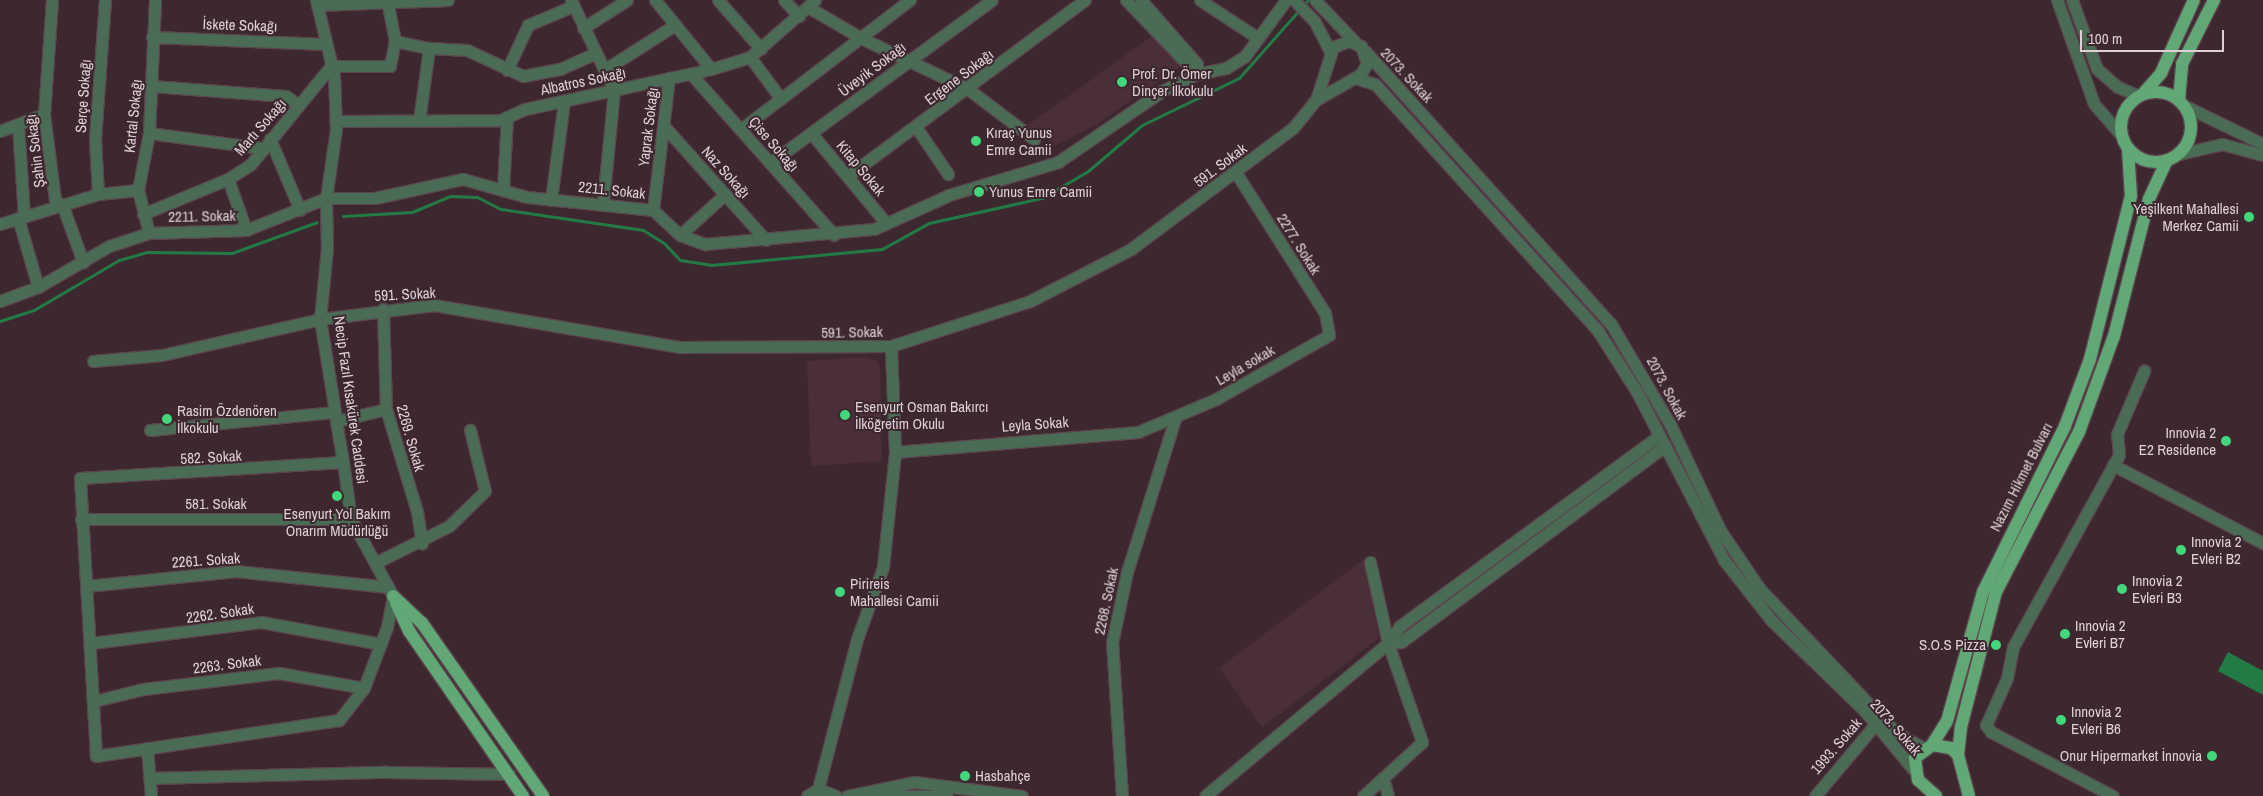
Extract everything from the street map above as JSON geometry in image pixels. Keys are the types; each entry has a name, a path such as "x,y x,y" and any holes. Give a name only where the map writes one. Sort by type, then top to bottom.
{"main road":[{"path":"2194,0 2161,73 2125,110 2122,136 2128,149 2146,160 2167,160 2179,154 2191,131 2182,103 2182,64 2214,0"},
{"path":"2141,95 2161,92 2182,103"},
{"name":"Nazım Hikmet Bulvarı","path":"1913,769 1915,758 1928,747 1947,721 1983,592 2065,426 2090,359 2131,196 2128,149"},
{"name":"Nazım Hikmet Bulvarı","path":"1969,796 1958,755 1970,682 1996,592 2079,432 2114,336 2149,199 2167,160"},
{"name":"Necip Fazıl Kısakürek Caddesi","path":"390,591 409,631 524,796"},
{"name":"Necip Fazıl Kısakürek Caddesi","path":"390,591 422,623 543,796"},
{"path":"1928,747 1951,748 1958,755"},
{"path":"1913,769 1936,796"}],"street":[{"name":"Şahin Sokağı","path":"52,0 44,114 56,200 63,207 83,262"},
{"name":"Serçe Sokağı","path":"98,194 95,139 105,0"},
{"name":"Kartal Sokağı","path":"150,233 143,214 138,190 149,133 155,0"},
{"path":"316,3 448,0"},
{"path":"584,28 627,0"},
{"path":"655,0 711,70"},
{"path":"718,0 761,49"},
{"path":"784,0 799,16"},
{"path":"741,129 910,0"},
{"name":"Üveyik Sokağı","path":"770,162 992,0"},
{"name":"Ergene Sokağı","path":"849,175 968,89 1085,0"},
{"path":"1126,0 1196,74"},
{"path":"1141,0 1197,64 1196,74"},
{"path":"1200,0 1258,38"},
{"name":"2211. Sokak","path":"0,301 38,287 109,246 150,233 246,230 326,198 375,198 463,179 551,200 604,203 653,210 680,235 705,244 834,235 886,223 949,195 1058,162 1135,106 1196,74 1226,68 1245,56 1286,0"},
{"path":"1294,0 1305,10 1330,52"},
{"path":"1315,0 1365,51 1367,63 1353,79 1316,100"},
{"path":"2057,0 2094,104 2122,136"},
{"path":"2072,0 2098,69 2118,87 2141,95"},
{"path":"332,66 385,69 394,60 395,40 387,2"},
{"name":"Necip Fazıl Kısakürek Caddesi","path":"316,3 332,66 336,121 326,198 327,248 320,319 351,519 390,591"},
{"path":"507,70 528,25 572,3 614,90 604,203"},
{"path":"811,3 861,38 911,59 968,89 1034,139"},
{"name":"Albatros Sokağı","path":"336,121 507,117 564,100 711,70 750,57 799,16 811,3"},
{"path":"604,70 675,24"},
{"name":"İskete Sokağı","path":"152,37 326,44"},
{"path":"395,40 429,48 467,50 523,76 560,69 596,53"},
{"path":"1316,100 1328,65 1330,52 1338,43 1355,42"},
{"path":"419,120 429,48"},
{"name":"2073. Sokak","path":"1365,51 1611,324 1652,391 1740,562 1789,622 1878,720 1913,769"},
{"path":"750,57 781,99"},
{"path":"1328,65 1339,78 1353,79"},
{"name":"Martı Sokağı","path":"143,214 228,179 251,164 270,138 332,66"},
{"name":"Çise Sokağı","path":"691,74 834,235"},
{"name":"Yaprak Sokağı","path":"653,210 669,78"},
{"name":"2073. Sokak","path":"1353,79 1375,84 1586,316 1619,361 1665,446 1712,541 1740,581 1771,620 1878,720 1895,732 1928,747"},
{"path":"152,86 286,96 298,105"},
{"path":"551,200 564,100"},
{"name":"591. Sokak","path":"93,361 162,355 320,319 383,308 434,305 680,347 891,346 1030,301 1130,249 1236,173 1293,128 1316,100"},
{"path":"2182,103 2263,144"},
{"path":"0,131 44,114"},
{"path":"503,190 507,117"},
{"path":"18,124 21,217 38,287"},
{"name":"Naz Sokağı","path":"663,125 766,240"},
{"path":"916,127 948,174"},
{"path":"149,133 262,148"},
{"name":"Kitap Sokak","path":"811,133 849,175 886,223"},
{"path":"270,138 300,210"},
{"path":"2179,154 2222,144 2263,155"},
{"name":"2277. Sokak","path":"1236,173 1325,313 1328,335"},
{"path":"228,179 246,230"},
{"path":"0,224 63,207 98,194 138,190"},
{"path":"680,235 725,194"},
{"name":"2269. Sokak","path":"383,308 386,409 418,512 422,544"},
{"name":"Leyla sokak","path":"1175,420 1328,335"},
{"path":"807,796 818,789 857,639 883,567 895,452 891,346"},
{"path":"2113,796 1991,732 1986,725 2006,678 2013,647 2086,510 2119,455 2117,434 2144,371"},
{"path":"150,430 336,416 386,409"},
{"name":"Leyla Sokak","path":"895,452 1138,432 1175,420"},
{"name":"2268. Sokak","path":"1119,794 1112,643 1127,572 1175,420"},
{"path":"375,563 422,544 449,526 485,491 470,430"},
{"path":"1205,796 1388,643 1400,626 1659,436"},
{"path":"1388,643 1401,642 1665,446"},
{"name":"582. Sokak","path":"81,519 80,478 343,462"},
{"path":"2113,465 2263,543"},
{"path":"81,519 91,643 96,756 327,726 351,709 364,688 381,644 390,591"},
{"name":"581. Sokak","path":"81,519 351,519"},
{"path":"1363,796 1422,742 1388,643 1370,562"},
{"name":"2261. Sokak","path":"86,586 236,571 390,591"},
{"name":"2262. Sokak","path":"91,643 261,622 381,644"},
{"name":"2263. Sokak","path":"94,701 143,689 279,673 364,688"},
{"name":"1993. Sokak","path":"1815,796 1878,720"},
{"path":"147,748 151,796"},
{"path":"151,778 387,772 509,774"},
{"path":"1383,778 1388,796"},
{"path":"847,796 914,782 1022,796"},
{"path":"818,789 834,795"},
{"path":"883,796 947,796"}],"shaded area":[{"name":"Prof. Dr. Ömer Dinçer İlkokulu","path":"1155,34 1183,65 1097,124 1055,146 1028,125"},
{"name":"Esenyurt Osman Bakırcı İlköğretim Okulu","path":"866,357 877,361 880,369 882,461 811,466 807,361"},
{"path":"1364,559 1379,638 1262,727 1219,668"},
{"path":"2228,652 2263,671 2263,695 2218,671"}],"waterway":[{"path":"343,216 412,212 450,196 477,197 501,209 643,230 664,243 680,260 711,265 882,249 929,223 1042,198 1088,171 1142,125 1239,78 1308,0"},
{"path":"0,321 34,310 119,260 147,252 232,253 317,222"}],"place":[{"name":"Prof. Dr. Ömer Dinçer İlkokulu","path":"1122,82"},
{"name":"Kıraç Yunus Emre Camii","path":"976,141"},
{"name":"Yunus Emre Camii","path":"979,192"},
{"name":"Yeşilkent Mahallesi Merkez Camii","path":"2249,217"},
{"name":"Esenyurt Osman Bakırcı İlköğretim Okulu","path":"845,415"},
{"name":"Rasim Özdenören İlkokulu","path":"167,419"},
{"name":"Innovia 2 E2 Residence","path":"2226,441"},
{"name":"Esenyurt Yol Bakım Onarım Müdürlüğü","path":"337,496"},
{"name":"Innovia 2 Evleri B2","path":"2181,550"},
{"name":"Innovia 2 Evleri B3","path":"2122,589"},
{"name":"Pirireis Mahallesi Camii","path":"840,592"},
{"name":"Innovia 2 Evleri B7","path":"2065,634"},
{"name":"S.O.S Pizza","path":"1996,645"},
{"name":"Innovia 2 Evleri B6","path":"2061,720"},
{"name":"Onur Hipermarket İnnovia","path":"2212,756"},
{"name":"Hasbahçe","path":"965,776"}]}
